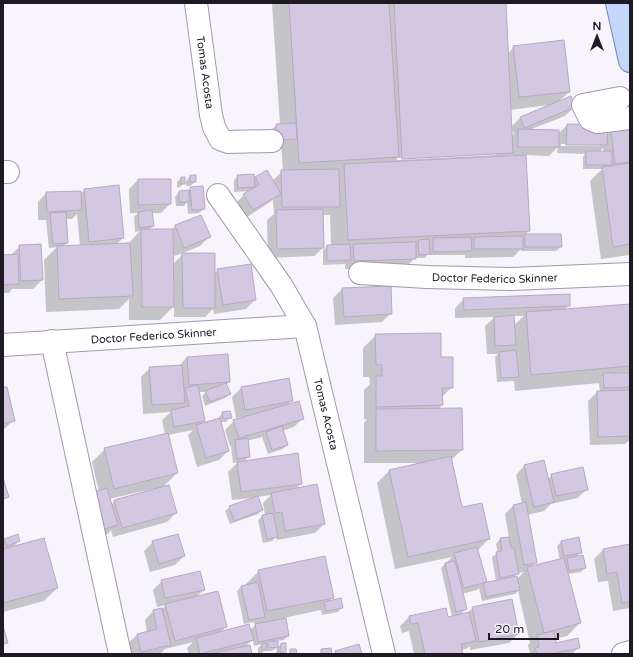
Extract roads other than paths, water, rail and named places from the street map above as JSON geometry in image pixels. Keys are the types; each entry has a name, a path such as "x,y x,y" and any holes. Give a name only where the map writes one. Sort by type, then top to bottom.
{"main road":[{"path":"617,3 630,61"}],"street":[{"name":"Tomas Acosta","path":"196,3 211,115 214,127 220,139 228,142 272,141"},
{"path":"620,98 583,105 590,119 597,122 630,118"},
{"name":"Tomas Acosta","path":"218,196 282,285 304,326 384,654"},
{"name":"Doctor Federico Skinner","path":"360,273 427,277 512,279 630,274"},
{"name":"Doctor Federico Skinner","path":"3,345 304,326"},
{"path":"52,341 120,654"},
{"path":"623,654 630,652"}]}
